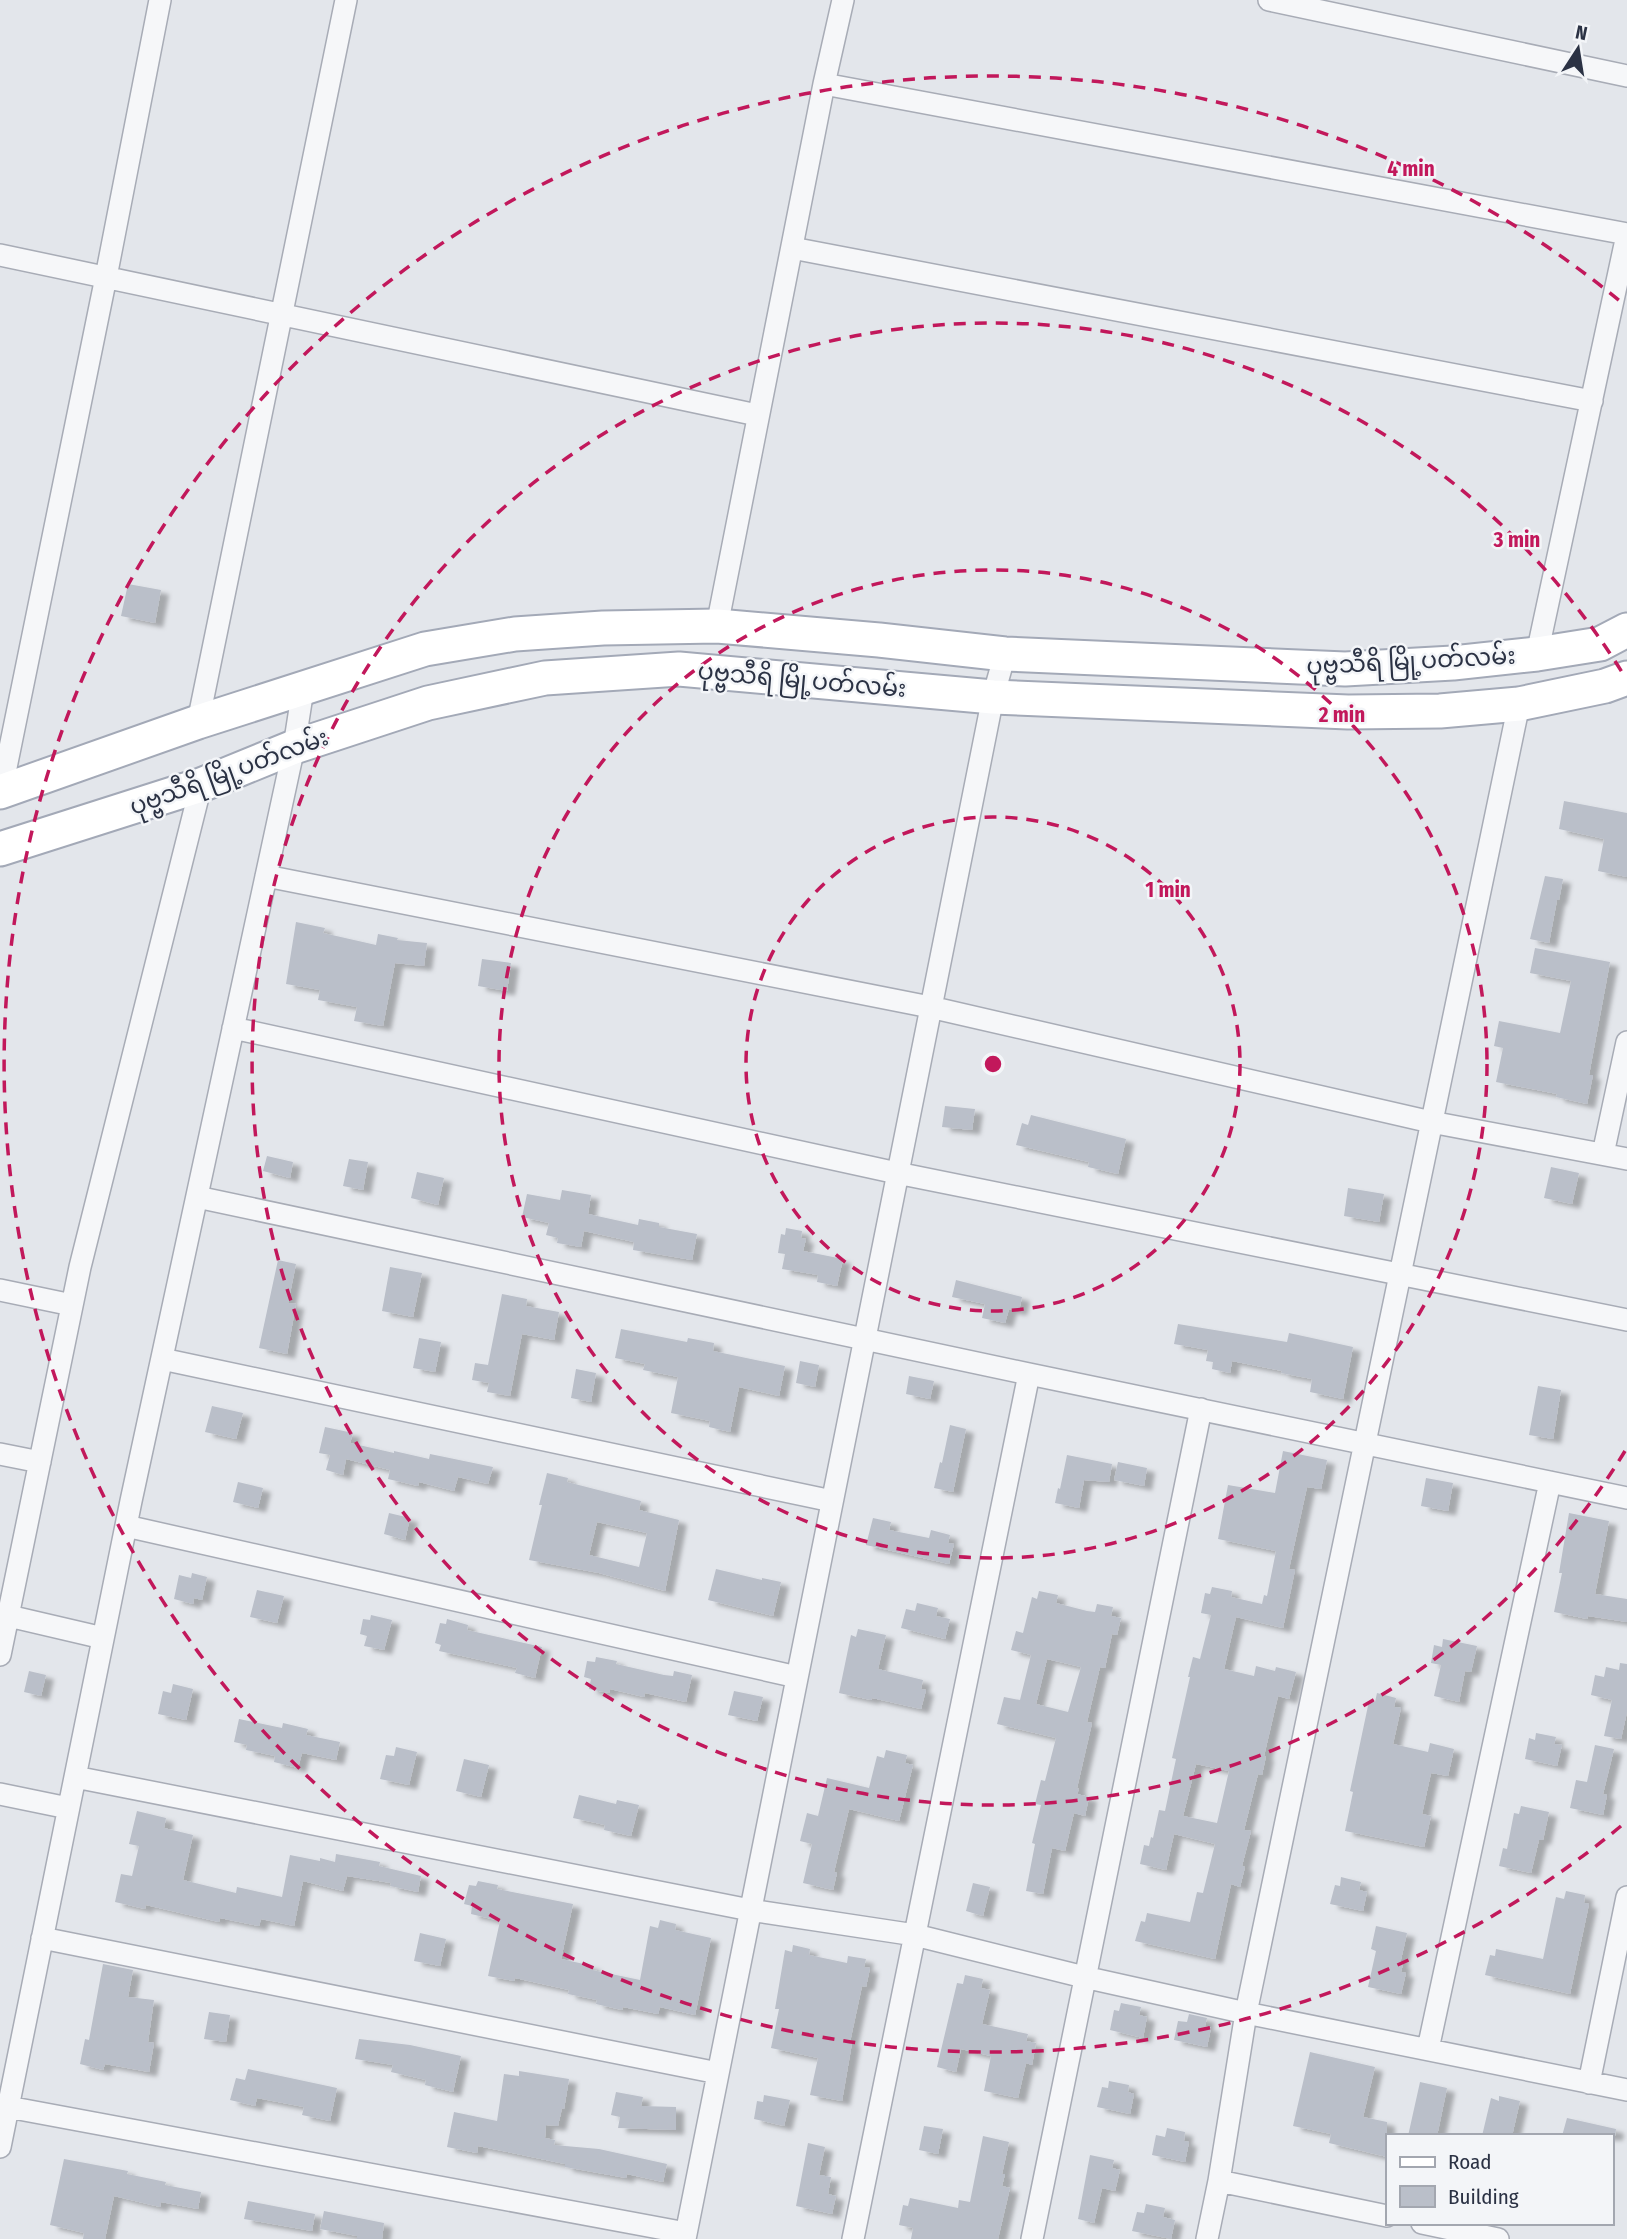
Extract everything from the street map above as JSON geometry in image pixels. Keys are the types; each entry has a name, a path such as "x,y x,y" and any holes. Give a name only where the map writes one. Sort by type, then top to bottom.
{"main road":[{"name":"ပုဗ္ဗသီရိ မြို့ပတ်လမ်း","path":"0,792 198,722 425,649 515,634 603,628 717,626 1005,654 1345,669 1453,663 1537,654 1600,643 1627,630"},
{"name":"ပုဗ္ဗသီရိ မြို့ပတ်လမ်း","path":"0,849 201,785 294,747 428,703 545,678 666,670 705,671 993,697 1348,712 1440,711 1520,704 1605,686 1627,678"}],"street":[{"path":"0,792 106,277 159,0"},
{"path":"198,722 346,0"},
{"path":"717,626 757,415 843,0"},
{"path":"1269,0 1365,10 1627,76"},
{"path":"824,84 1627,235 1537,654"},
{"path":"792,248 1592,401"},
{"path":"0,255 757,415"},
{"path":"8,2107 685,2236 930,1007 993,697 1005,654"},
{"path":"0,2147 126,1526 267,876 294,747 303,689"},
{"path":"1207,2239 1246,2013 1520,704"},
{"path":"0,1655 4,1615 40,1462 72,1305 201,785"},
{"path":"267,876 930,1007 1431,1122 1627,1159"},
{"path":"233,1028 897,1173 1627,1320"},
{"path":"1603,1154 1627,1042"},
{"path":"197,1197 1627,1498"},
{"path":"0,1290 72,1305"},
{"path":"162,1359 832,1501"},
{"path":"853,2239 1029,1374"},
{"path":"1032,2239 1201,1409"},
{"path":"0,1454 40,1462"},
{"path":"1428,2049 1550,1482"},
{"path":"126,1526 797,1677"},
{"path":"4,1615 103,1637"},
{"path":"75,1777 750,1910 915,1935 1084,1977 1246,2013 1627,2090"},
{"path":"0,1794 68,1808"},
{"path":"1589,2083 1627,1896"},
{"path":"42,1938 718,2073"},
{"path":"1219,2181 1386,2216"},
{"path":"1432,2225 1498,2239"}],"building":[{"path":"128,584 161,590 155,623 121,616"},
{"path":"1564,801 1627,813 1627,877 1598,871 1604,839 1559,829"},
{"path":"1545,876 1563,879 1549,943 1530,939"},
{"path":"296,922 325,928 323,933 376,945 378,934 398,938 397,940 427,943 424,966 395,963 383,1026 354,1021 357,1007 318,1000 320,990 286,984"},
{"path":"1535,948 1610,962 1589,1075 1593,1075 1587,1104 1556,1097 1557,1094 1496,1082 1503,1048 1494,1046 1499,1021 1560,1033 1571,981 1530,973"},
{"path":"482,959 511,963 507,991 478,986"},
{"path":"945,1106 975,1109 972,1130 942,1127"},
{"path":"1031,1115 1126,1139 1118,1174 1088,1167 1089,1162 1016,1145 1022,1123 1028,1125"},
{"path":"267,1156 293,1162 290,1178 263,1171"},
{"path":"349,1159 368,1162 363,1190 343,1186"},
{"path":"1551,1167 1579,1173 1572,1204 1544,1198"},
{"path":"417,1172 444,1178 438,1205 411,1198"},
{"path":"1348,1188 1384,1194 1379,1222 1344,1216"},
{"path":"562,1190 591,1195 588,1214 638,1225 639,1219 659,1223 659,1227 697,1234 692,1260 633,1250 634,1242 584,1231 581,1247 557,1243 558,1238 546,1235 549,1223 522,1217 527,1194 560,1200"},
{"path":"786,1228 802,1231 801,1238 806,1239 803,1251 843,1259 837,1286 817,1282 818,1275 782,1269 785,1254 778,1253 781,1234 785,1235"},
{"path":"278,1260 296,1264 288,1303 296,1304 287,1354 259,1348"},
{"path":"390,1267 422,1273 413,1317 382,1311"},
{"path":"956,1280 1022,1297 1019,1311 1009,1309 1005,1323 982,1318 985,1304 952,1297"},
{"path":"502,1294 527,1299 526,1306 559,1312 554,1340 522,1334 510,1396 487,1392 489,1383 472,1380 475,1363 488,1365"},
{"path":"1178,1324 1287,1342 1289,1333 1353,1347 1343,1399 1310,1392 1312,1379 1281,1373 1282,1371 1232,1361 1230,1373 1212,1369 1213,1362 1206,1361 1208,1350 1174,1344"},
{"path":"621,1329 687,1342 688,1338 714,1343 713,1351 785,1366 779,1396 739,1387 730,1432 709,1427 710,1421 671,1413 678,1377 643,1370 645,1364 615,1358"},
{"path":"419,1338 441,1342 435,1372 413,1368"},
{"path":"800,1361 819,1365 815,1387 796,1383"},
{"path":"576,1369 596,1373 591,1402 571,1398"},
{"path":"909,1376 934,1381 930,1399 906,1394"},
{"path":"1538,1386 1561,1390 1553,1439 1529,1435"},
{"path":"212,1406 243,1413 236,1439 205,1432"},
{"path":"950,1425 966,1429 953,1492 934,1488"},
{"path":"325,1427 353,1433 350,1443 429,1459 430,1454 493,1467 488,1484 458,1477 454,1491 419,1482 418,1486 388,1479 390,1470 346,1459 343,1475 326,1470 330,1455 319,1453"},
{"path":"1283,1451 1327,1460 1321,1489 1307,1487 1289,1569 1295,1570 1283,1628 1236,1617 1224,1669 1254,1676 1256,1666 1275,1671 1276,1667 1296,1672 1289,1699 1278,1696 1262,1775 1258,1774 1244,1830 1251,1831 1242,1866 1245,1867 1240,1887 1231,1884 1215,1959 1135,1941 1141,1921 1145,1922 1147,1913 1190,1922 1197,1892 1203,1893 1215,1844 1174,1834 1166,1870 1140,1864 1144,1845 1149,1846 1151,1837 1153,1838 1159,1810 1165,1811 1188,1677 1193,1657 1200,1659 1211,1615 1201,1613 1205,1593 1210,1594 1212,1587 1232,1591 1231,1597 1262,1604 1264,1595 1267,1596 1276,1551 1218,1539 1228,1485 1275,1493","holes":["1196,1764 1229,1771 1217,1823 1183,1816"]},
{"path":"1067,1455 1112,1464 1109,1482 1084,1480 1079,1508 1055,1503"},
{"path":"1118,1462 1147,1468 1144,1486 1114,1480"},
{"path":"547,1473 568,1478 567,1482 641,1501 639,1510 679,1520 665,1591 599,1573 529,1560 542,1505 539,1505","holes":["597,1522 647,1533 639,1567 589,1555"]},
{"path":"1426,1478 1453,1483 1448,1511 1421,1506"},
{"path":"238,1482 263,1488 258,1508 233,1502"},
{"path":"389,1513 410,1518 405,1540 384,1534"},
{"path":"1569,1513 1609,1521 1595,1594 1627,1599 1627,1622 1588,1616 1587,1619 1554,1612"},
{"path":"873,1518 891,1522 889,1530 929,1538 931,1530 950,1535 948,1543 954,1544 949,1564 866,1545"},
{"path":"716,1569 781,1582 773,1616 708,1600"},
{"path":"192,1573 207,1577 202,1600 194,1598 193,1604 174,1599 179,1575 191,1578"},
{"path":"257,1590 284,1596 277,1623 250,1617"},
{"path":"1039,1591 1058,1595 1056,1603 1087,1611 1095,1612 1097,1604 1113,1607 1111,1616 1121,1618 1117,1635 1112,1634 1105,1668 1100,1667 1087,1722 1092,1723 1077,1788 1077,1794 1089,1797 1085,1816 1074,1813 1065,1851 1052,1848 1043,1894 1026,1891 1035,1844 1032,1843 1041,1805 1035,1804 1041,1780 1045,1781 1056,1738 997,1724 1004,1697 1020,1700 1031,1655 1011,1650 1016,1631 1023,1633 1032,1597 1037,1599","holes":["1047,1659 1081,1667 1068,1712 1036,1704"]},
{"path":"917,1603 938,1608 936,1616 950,1619 945,1639 901,1628 906,1609 915,1611"},
{"path":"371,1615 392,1620 384,1650 364,1646 367,1636 360,1634 363,1619 370,1620"},
{"path":"447,1619 468,1625 467,1630 542,1647 535,1678 515,1673 517,1668 439,1651 441,1645 435,1643 440,1623 446,1624"},
{"path":"858,1629 886,1635 878,1669 923,1680 921,1689 926,1690 921,1709 839,1693 851,1635 856,1637"},
{"path":"1443,1639 1477,1646 1471,1672 1465,1671 1459,1702 1434,1696 1441,1665 1431,1663 1434,1645 1442,1647"},
{"path":"596,1657 664,1675 673,1676 674,1671 692,1675 686,1702 645,1693 644,1697 610,1689 609,1693 589,1689 591,1679 584,1677 587,1661 595,1662"},
{"path":"1620,1663 1627,1664 1627,1712 1621,1739 1604,1736 1612,1700 1591,1695 1595,1675 1604,1677 1606,1667 1619,1670"},
{"path":"29,1671 46,1675 41,1696 24,1692"},
{"path":"173,1684 193,1689 186,1720 158,1714 163,1691 171,1693"},
{"path":"734,1691 763,1697 757,1721 728,1715"},
{"path":"1377,1693 1396,1698 1394,1707 1401,1708 1393,1744 1428,1752 1430,1743 1454,1749 1448,1776 1431,1773 1422,1814 1431,1816 1424,1847 1345,1831 1353,1792 1350,1791 1369,1701 1375,1702"},
{"path":"239,1719 282,1728 283,1723 308,1729 306,1735 340,1742 336,1760 302,1753 298,1768 274,1762 275,1756 246,1750 247,1745 234,1742"},
{"path":"1536,1733 1556,1737 1554,1744 1562,1745 1557,1766 1525,1759 1529,1738 1535,1740"},
{"path":"1595,1745 1614,1749 1603,1794 1607,1795 1603,1815 1570,1808 1576,1780 1587,1782"},
{"path":"396,1747 417,1752 409,1785 380,1779 386,1755 394,1756"},
{"path":"886,1750 907,1755 905,1763 913,1765 899,1821 849,1809 834,1872 837,1873 833,1890 803,1883 812,1844 800,1841 807,1813 818,1816 827,1778 869,1788 877,1756 884,1758"},
{"path":"464,1759 489,1765 481,1797 456,1791"},
{"path":"579,1795 616,1804 617,1800 639,1805 631,1836 604,1830 605,1825 573,1818"},
{"path":"1521,1806 1549,1812 1543,1840 1539,1840 1531,1873 1499,1866 1503,1848 1507,1849 1514,1813 1519,1814"},
{"path":"137,1811 166,1818 164,1828 193,1835 183,1880 236,1893 237,1887 282,1897 290,1855 335,1862 336,1854 380,1862 379,1866 421,1876 418,1892 390,1886 391,1883 347,1876 343,1891 303,1881 294,1926 261,1919 259,1926 220,1918 219,1922 146,1905 145,1909 115,1902 121,1874 132,1876 139,1846 129,1844"},
{"path":"1341,1877 1361,1882 1359,1890 1367,1892 1363,1911 1330,1904 1335,1885 1340,1886"},
{"path":"478,1881 498,1885 497,1889 573,1904 561,1959 593,1966 592,1970 640,1980 650,1926 658,1928 660,1920 676,1924 675,1930 711,1938 695,2015 660,2007 658,2014 623,2007 622,2010 596,2004 597,2000 568,1994 569,1990 515,1978 514,1981 488,1976 500,1921 471,1914 472,1906 464,1904 469,1885 476,1886"},
{"path":"973,1883 990,1887 983,1916 966,1911"},
{"path":"1566,1891 1585,1895 1584,1903 1589,1904 1570,1994 1485,1975 1490,1955 1495,1956 1496,1949 1543,1959 1556,1897 1564,1899"},
{"path":"1376,1926 1407,1933 1400,1964 1403,1964 1401,1972 1406,1973 1401,1994 1368,1987 1376,1951 1371,1949"},
{"path":"420,1933 446,1939 440,1966 414,1961"},
{"path":"793,1945 810,1949 809,1955 847,1963 848,1956 866,1959 864,1967 870,1968 866,1987 862,1986 850,2042 852,2043 842,2101 810,2095 818,2058 771,2048 779,2009 775,2009 785,1950 792,1952"},
{"path":"103,1964 133,1970 128,1997 154,2000 148,2042 154,2043 149,2072 105,2064 103,2070 80,2064 85,2039 89,2040"},
{"path":"965,1975 983,1979 981,1988 990,1990 982,2024 1028,2034 1026,2041 1036,2043 1032,2065 1026,2063 1018,2098 984,2091 991,2056 961,2049 956,2072 937,2067 957,1983 963,1984"},
{"path":"1121,2003 1141,2007 1139,2015 1147,2017 1143,2038 1110,2030 1114,2010 1119,2011"},
{"path":"209,2012 230,2015 226,2042 204,2039"},
{"path":"1189,2014 1207,2018 1205,2026 1211,2028 1207,2047 1174,2040 1178,2021 1187,2022"},
{"path":"359,2039 410,2045 461,2056 453,2092 425,2085 426,2080 391,2072 393,2065 355,2059"},
{"path":"1310,2052 1375,2067 1363,2117 1387,2122 1386,2157 1329,2143 1331,2134 1293,2126"},
{"path":"248,2069 337,2088 330,2121 302,2115 304,2107 257,2098 255,2106 230,2100 236,2078 245,2080"},
{"path":"519,2071 569,2079 558,2126 546,2125 545,2138 555,2140 554,2145 599,2149 667,2164 663,2182 627,2174 626,2178 565,2167 565,2164 478,2146 477,2153 447,2147 454,2112 497,2121 504,2074 519,2076"},
{"path":"1109,2081 1129,2085 1128,2092 1134,2094 1130,2114 1097,2107 1102,2087 1108,2088"},
{"path":"1420,2082 1447,2088 1437,2134 1408,2134"},
{"path":"616,2092 643,2097 641,2106 676,2107 676,2130 618,2128 620,2117 611,2115"},
{"path":"764,2095 790,2100 784,2126 754,2119 757,2101 763,2102"},
{"path":"1499,2096 1520,2101 1512,2134 1482,2134 1491,2098 1499,2101"},
{"path":"1567,2118 1616,2129 1615,2136 1563,2134"},
{"path":"924,2126 943,2129 938,2154 919,2150"},
{"path":"1167,2128 1185,2132 1184,2141 1189,2142 1185,2162 1152,2155 1156,2135 1165,2137"},
{"path":"983,2136 1009,2142 1002,2186 1010,2188 998,2239 911,2239 913,2228 899,2225 903,2205 908,2206 910,2198 958,2208 959,2200 970,2202"},
{"path":"808,2143 825,2147 819,2175 831,2177 828,2194 836,2196 832,2214 796,2206"},
{"path":"1090,2155 1114,2160 1112,2168 1120,2170 1115,2191 1102,2188 1094,2223 1078,2219"},
{"path":"64,2159 128,2171 127,2174 166,2182 165,2185 201,2192 198,2209 161,2202 160,2207 114,2196 105,2239 83,2239 84,2233 50,2225"},
{"path":"248,2201 315,2214 312,2231 244,2219"},
{"path":"1146,2204 1165,2208 1163,2217 1175,2220 1171,2239 1132,2231 1137,2212 1144,2213"},
{"path":"324,2211 384,2223 382,2239 357,2239 357,2236 320,2229"}]}
